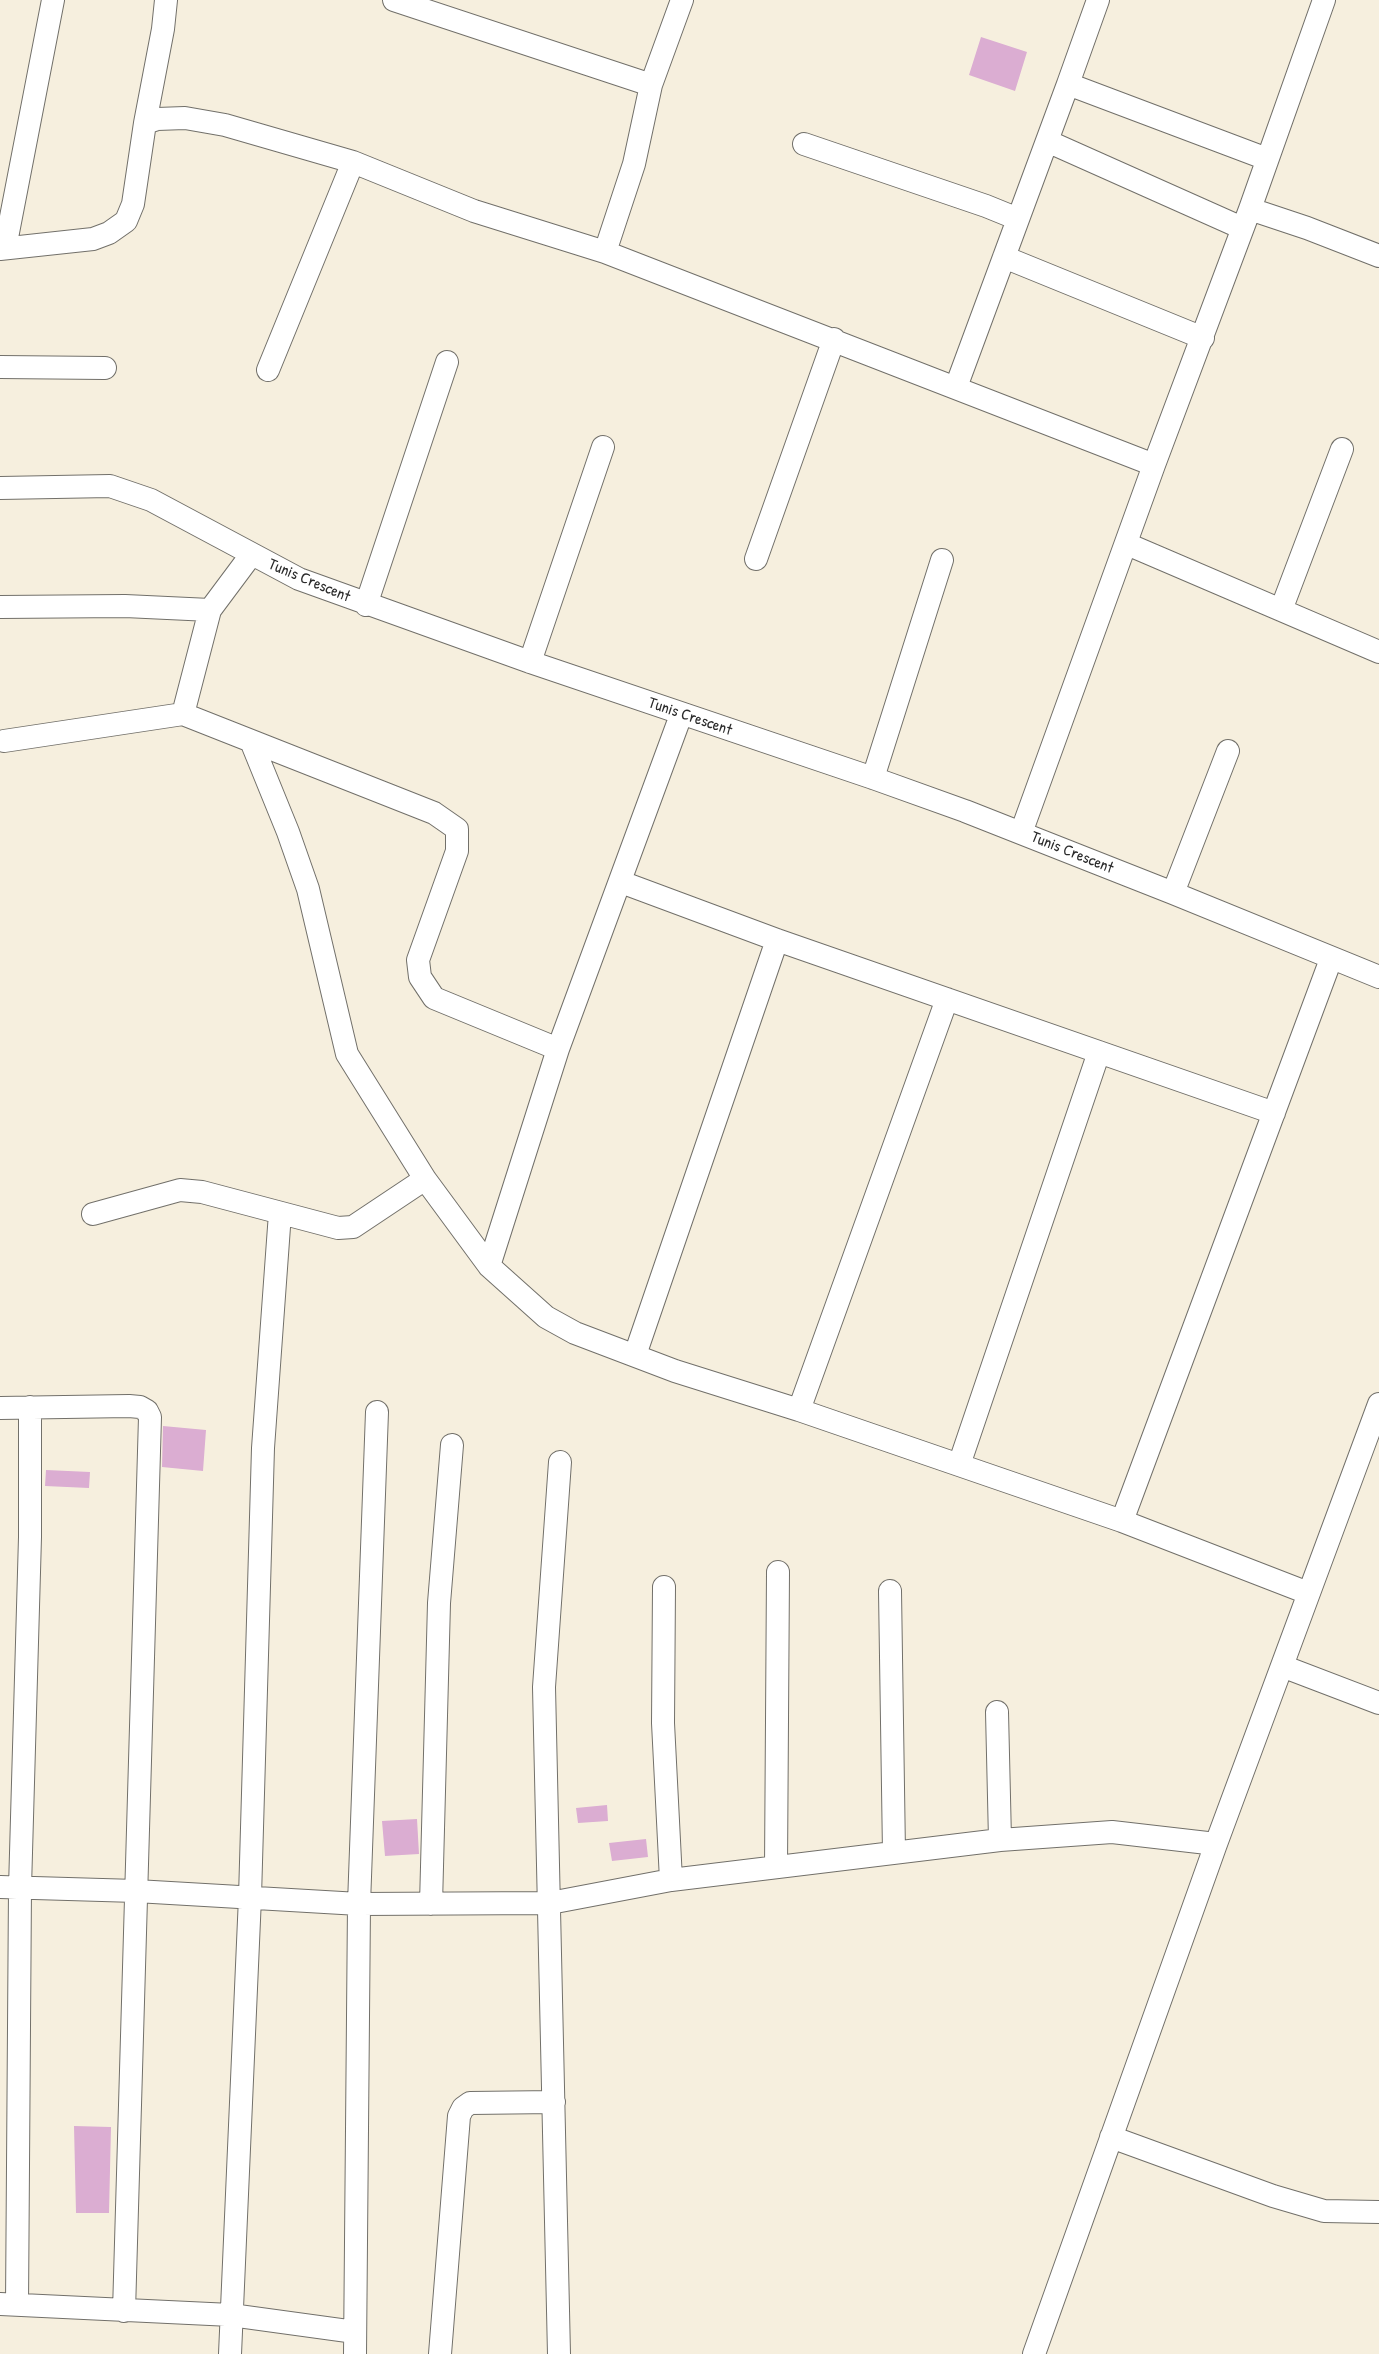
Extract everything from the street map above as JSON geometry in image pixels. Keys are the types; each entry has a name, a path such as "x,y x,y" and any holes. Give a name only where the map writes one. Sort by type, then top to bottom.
{"street":[{"path":"53,0 3,249 93,239 109,233 126,221 133,204 145,123 163,29 166,0"},
{"path":"394,0 651,85"},
{"path":"606,252 634,164 651,85 682,0"},
{"path":"956,387 1098,0"},
{"path":"1022,833 1324,0"},
{"path":"1068,84 1267,158"},
{"path":"145,123 157,119 185,118 226,125 354,162 474,211 606,252 834,339 1154,465"},
{"path":"1047,141 1246,218 1307,228 1379,256"},
{"path":"804,144 986,206 1018,219"},
{"path":"268,370 354,162"},
{"path":"1004,257 1203,338"},
{"path":"756,559 834,339"},
{"path":"366,604 447,362"},
{"path":"0,367 105,368"},
{"path":"530,662 603,447"},
{"path":"1281,610 1342,449"},
{"name":"Tunis Crescent","path":"0,488 110,486 151,500 299,579 681,715 873,778 1022,833 1173,893 1330,959 1379,977"},
{"path":"1128,544 1379,652"},
{"path":"183,714 210,610 252,554"},
{"path":"873,778 942,560"},
{"path":"0,607 125,606 210,610"},
{"path":"4,741 183,714 434,813 457,829 457,851 418,960 420,977 434,998 558,1050"},
{"path":"489,1266 558,1050 681,715"},
{"path":"251,741 288,832 308,889 347,1054 425,1179 489,1266 546,1316 575,1333 675,1371 799,1410 1122,1521 1308,1593"},
{"path":"1173,893 1228,751"},
{"path":"621,882 777,940 1274,1113"},
{"path":"634,1355 777,940"},
{"path":"1122,1521 1330,959"},
{"path":"799,1410 947,999"},
{"path":"959,1465 1099,1052"},
{"path":"93,1214 180,1190 202,1192 338,1228 353,1227 425,1179"},
{"path":"230,2354 250,1897 263,1448 280,1213"},
{"path":"1034,2354 1216,1844 1379,1404"},
{"path":"0,1408 129,1406 140,1407 147,1411 150,1417 124,2311"},
{"path":"30,1407 30,1537 10,1888 8,2304 231,2315 355,2332"},
{"path":"354,2354 359,1904 372,1599 377,1412"},
{"path":"431,1904 438,1603 452,1446"},
{"path":"559,2354 544,1687 560,1462"},
{"path":"776,1867 778,1572"},
{"path":"664,1587 663,1722 672,1880"},
{"path":"890,1591 894,1853"},
{"path":"1282,1666 1379,1703"},
{"path":"997,1712 1000,1840"},
{"path":"10,1888 136,1891 359,1904 550,1903 672,1880 1000,1840 1112,1832 1216,1844"},
{"path":"440,2354 459,2116 470,2103 554,2102"},
{"path":"1111,2137 1273,2196 1324,2211 1379,2212"}],"building":[{"path":"981,37 1027,52 1015,91 969,75"},
{"path":"163,1426 206,1430 203,1471 162,1467"},
{"path":"46,1470 90,1472 89,1488 45,1486"},
{"path":"607,1805 608,1821 578,1823 576,1808"},
{"path":"417,1819 419,1854 385,1856 382,1821"},
{"path":"646,1839 648,1857 612,1861 609,1843"},
{"path":"74,2126 111,2127 109,2213 76,2213"}]}
